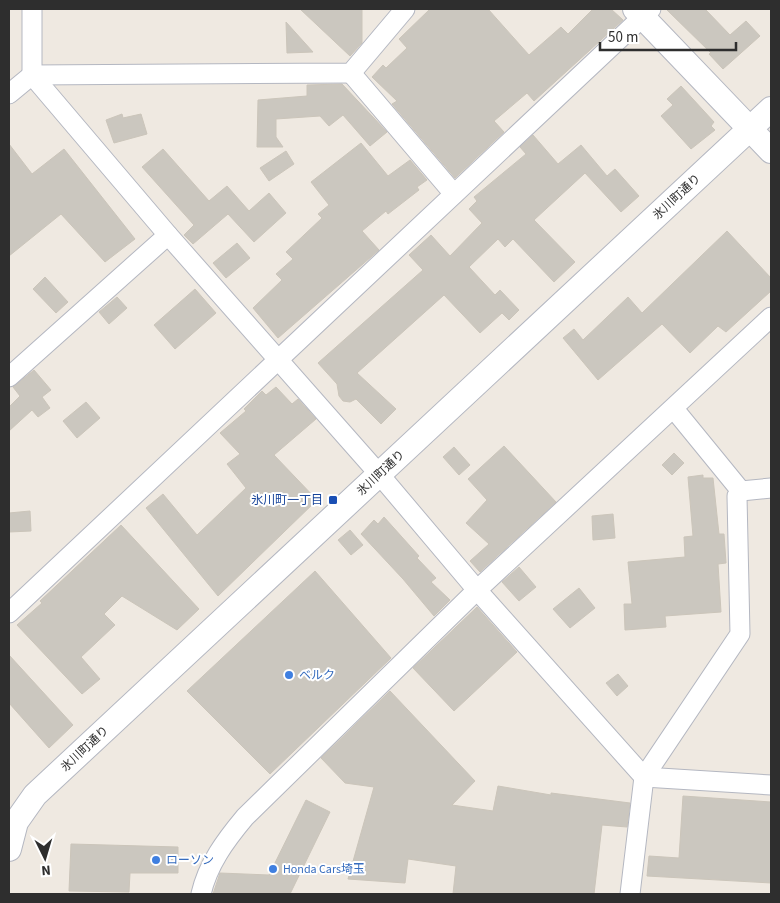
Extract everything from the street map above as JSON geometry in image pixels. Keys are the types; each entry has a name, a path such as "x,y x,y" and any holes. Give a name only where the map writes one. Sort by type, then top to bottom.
{"street":[{"path":"32,9 32,75 168,235 379,474 477,590 644,776 771,785"},
{"path":"9,94 32,75 351,73 405,9"},
{"path":"12,605 454,194 643,11 771,151"},
{"path":"351,73 454,194"},
{"name":"氷川町通り","path":"10,838 21,813 35,795 771,109"},
{"path":"9,377 168,235"},
{"path":"201,894 211,863 226,839 245,817 477,590 771,317"},
{"path":"674,409 741,491"},
{"path":"630,894 644,776 740,634 737,496 741,491 771,488"}],"building":[{"path":"300,9 362,9 362,43 350,56"},
{"path":"430,9 488,9 529,55 561,27 568,34 593,9 611,9 623,20 534,101 527,93 494,121 504,132 455,178 392,104 397,101 372,77 383,65 386,68 407,48 399,39"},
{"path":"666,9 705,9 730,35 746,21 760,36 723,69 709,54 711,53"},
{"path":"286,22 313,52 287,53"},
{"path":"342,84 387,132 370,146 343,115 329,126 320,116 276,119 276,137 283,147 257,147 258,100 307,96 307,85"},
{"path":"681,86 714,122 711,126 715,130 691,149 661,116 673,105 667,99"},
{"path":"122,114 123,118 141,114 147,134 114,143 106,120"},
{"path":"533,135 558,164 581,145 607,176 615,169 639,196 621,212 585,173 534,220 575,262 554,282 513,239 505,247 498,239 469,267 495,295 500,290 519,310 509,320 502,313 480,333 444,295 357,373 396,409 381,424 356,399 350,402 343,401 339,396 337,384 318,363 423,270 409,255 431,235 450,256 482,223 469,209 477,201 474,197 526,154 520,147"},
{"path":"361,143 388,176 410,160 427,180 417,187 419,190 388,214 386,211 362,231 379,250 278,338 253,308 282,280 276,274 293,259 286,252 322,218 318,214 329,205 311,182"},
{"path":"9,144 32,174 64,149 135,239 105,262 61,214 9,256"},
{"path":"163,149 209,201 227,186 249,211 269,193 286,213 254,242 228,214 193,244 184,235 194,225 142,167"},
{"path":"286,151 294,164 269,181 260,168"},
{"path":"727,231 771,278 771,291 726,332 718,326 690,353 662,324 598,380 563,338 574,329 583,340 628,297 642,313"},
{"path":"237,243 250,258 226,278 213,263"},
{"path":"45,277 68,302 56,313 33,289"},
{"path":"195,289 216,313 175,349 154,325"},
{"path":"117,297 127,308 109,324 99,312"},
{"path":"34,370 51,390 42,397 50,408 38,417 32,410 9,431 9,407 20,396 13,387"},
{"path":"276,387 292,404 298,399 316,419 274,455 317,500 218,596 146,508 163,494 197,535 246,488 227,464 240,454 220,433 246,411 244,409 262,391 266,395"},
{"path":"86,402 100,418 77,438 63,421"},
{"path":"504,446 556,502 480,572 470,561 489,544 466,523 487,500 468,479"},
{"path":"454,447 470,465 459,475 443,457"},
{"path":"674,453 684,463 672,475 662,465"},
{"path":"703,475 703,478 713,478 719,534 724,534 726,563 718,564 721,612 665,616 666,627 625,630 624,604 632,604 628,562 685,557 684,537 693,536 688,477"},
{"path":"30,511 31,531 9,532 9,513"},
{"path":"613,514 615,538 593,540 592,516"},
{"path":"384,517 436,578 431,582 450,600 434,616 361,534 374,520 378,524"},
{"path":"121,525 199,609 177,630 122,596 104,614 115,625 81,657 100,679 82,694 17,625"},
{"path":"350,530 363,545 351,555 338,540"},
{"path":"519,567 536,587 519,601 502,582"},
{"name":"ベルク","path":"315,571 391,658 270,774 187,691"},
{"path":"579,588 595,608 570,628 553,609"},
{"path":"477,607 517,652 454,711 413,668"},
{"path":"9,655 73,725 49,748 9,703"},
{"path":"618,674 628,686 617,696 606,683"},
{"path":"390,691 475,781 452,805 493,811 498,786 551,795 551,793 630,803 627,827 602,825 594,894 453,894 456,866 408,859 405,883 348,879 374,787 345,783 321,758"},
{"path":"683,796 771,802 771,883 647,876 649,856 679,858"},
{"path":"306,800 330,812 290,894 213,894 220,873 269,875"},
{"path":"71,844 178,847 178,873 130,873 129,892 69,891"}],"place":[{"name":"氷川町一丁目","path":"333,500"},
{"name":"ベルク","path":"289,675"},
{"name":"ローソン","path":"156,860"},
{"name":"Honda Cars埼玉","path":"273,869"}]}
